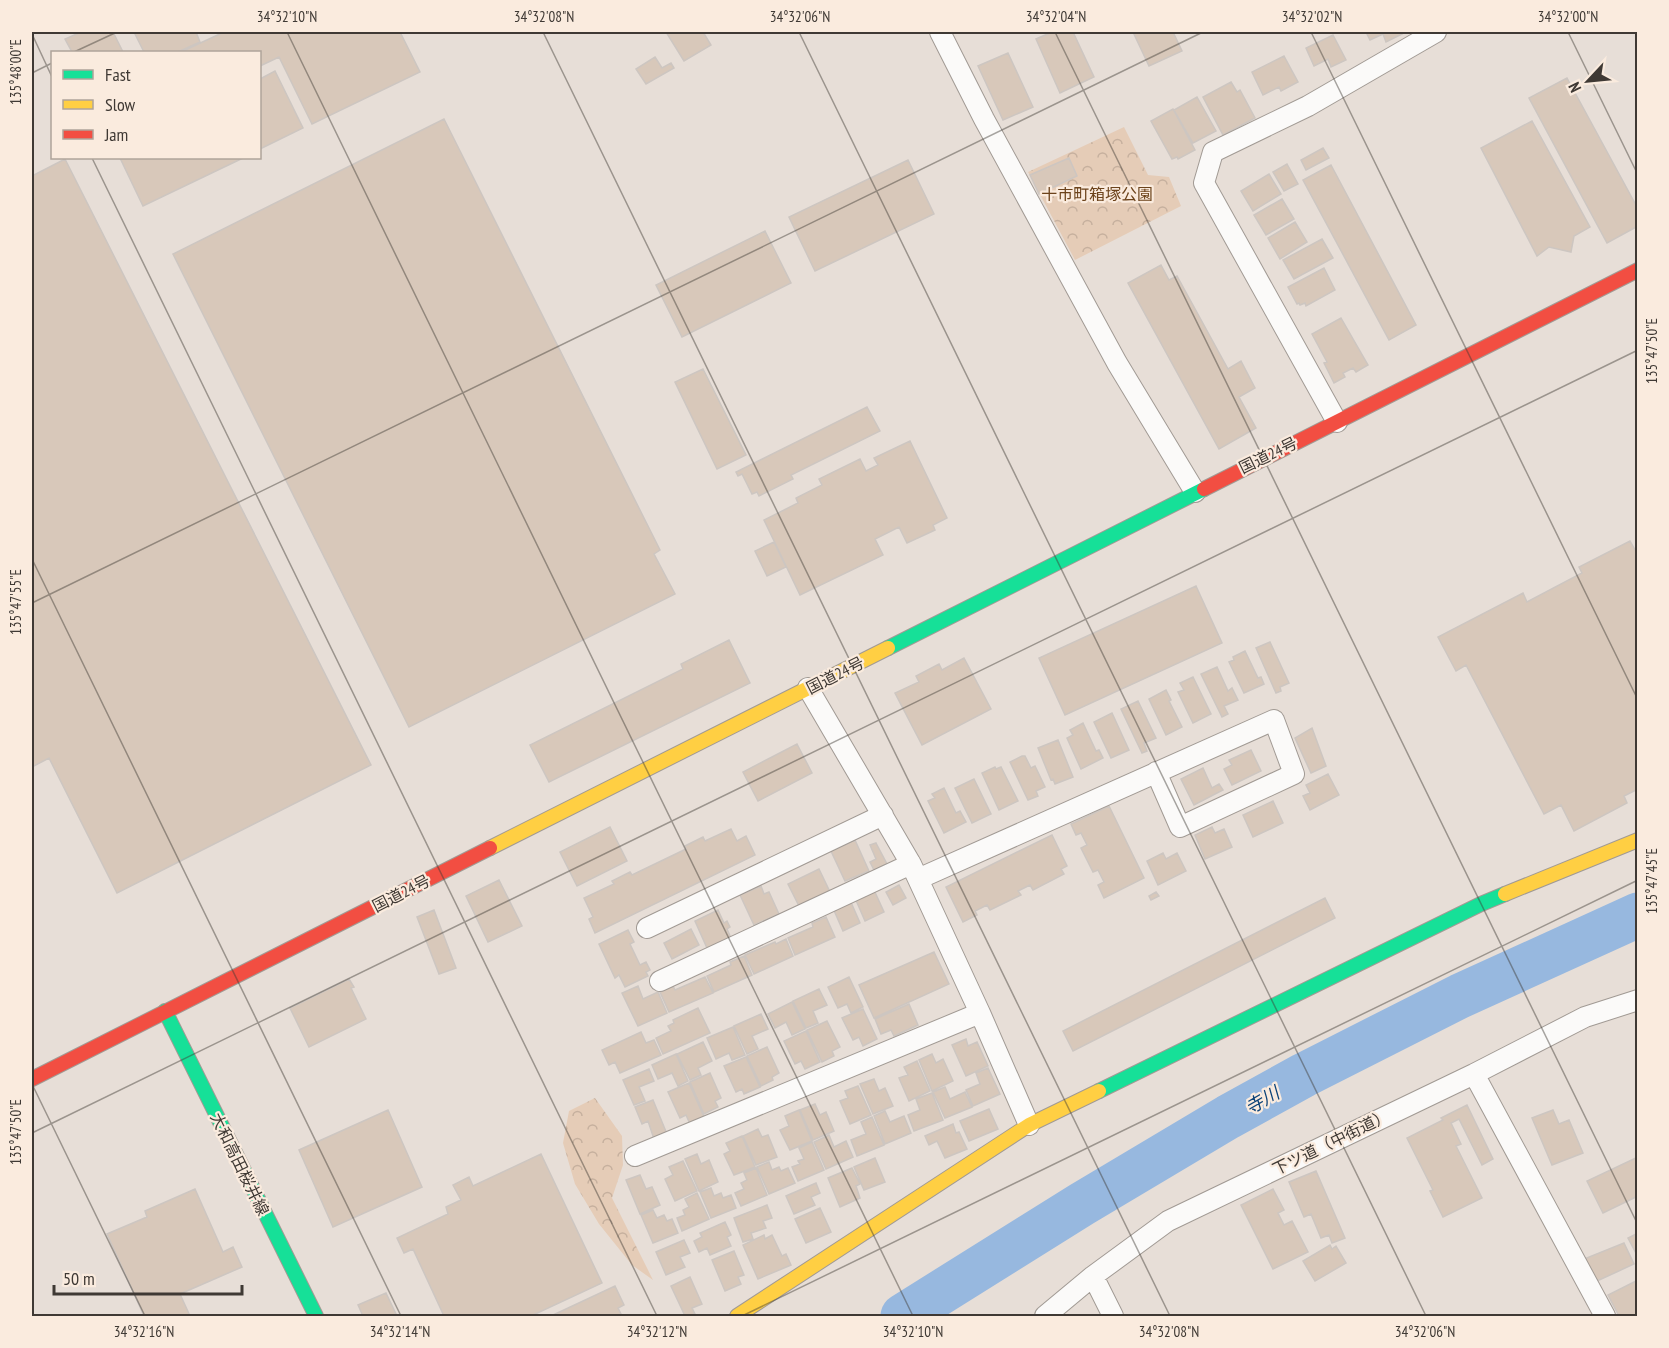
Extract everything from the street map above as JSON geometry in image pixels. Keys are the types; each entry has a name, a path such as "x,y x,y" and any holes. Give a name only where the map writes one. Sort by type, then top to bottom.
{"main road":[{"name":"国道24号","path":"32,1079 1638,270"},
{"path":"737,1317 1029,1125 1481,904 1638,840"},
{"name":"大和高田桜井線","path":"165,1011 316,1317"}],"street":[{"path":"940,32 984,119 1117,363 1195,492"},
{"path":"1337,422 1204,183 1213,152 1308,106 1436,32"},
{"path":"808,688 914,872 1029,1125"},
{"path":"660,981 1274,720 1294,774 1180,827 1156,772"},
{"path":"647,928 883,815"},
{"name":"下ツ道（中街道）","path":"1045,1317 1093,1276 1168,1221 1473,1074 1585,1017 1638,1000"},
{"path":"635,1156 980,1013"},
{"path":"1473,1074 1605,1317"},
{"path":"1093,1276 1113,1317"}],"green space":[{"name":"十市町箱塚公園","path":"1124,127 1148,175 1169,177 1181,206 1075,260 1028,172"},
{"path":"595,1098 622,1136 623,1165 612,1198 653,1280 632,1265 599,1224 575,1184 563,1143 569,1111"}],"building":[{"path":"81,32 113,32 122,51 71,51 65,39"},
{"path":"134,32 196,32 200,42 180,51 144,51"},
{"path":"224,32 400,32 420,72 312,124 279,57 261,66 261,51 183,51"},
{"path":"666,32 703,32 711,45 684,61"},
{"path":"1052,32 1073,32 1094,77 1060,93 1036,39"},
{"path":"1133,32 1173,32 1182,51 1149,66"},
{"path":"1366,32 1400,32 1402,34 1386,42 1383,34 1370,40"},
{"path":"1333,35 1346,60 1331,67 1328,59 1314,66 1306,48"},
{"path":"1008,53 1033,107 1003,120 978,66"},
{"path":"1284,56 1298,82 1281,91 1279,87 1263,95 1252,72"},
{"path":"655,57 662,68 671,63 674,68 646,84 636,69"},
{"path":"275,71 303,128 261,149 261,78"},
{"path":"1567,78 1638,209 1638,226 1607,243 1529,98"},
{"path":"1231,82 1237,92 1240,90 1255,118 1223,135 1203,97"},
{"path":"1197,97 1216,131 1193,143 1174,110"},
{"path":"1173,109 1195,150 1178,159 1177,157 1172,159 1151,121"},
{"path":"444,119 660,550 654,554 675,594 409,727 173,254"},
{"path":"1532,121 1590,227 1574,236 1571,252 1549,247 1537,256 1481,148"},
{"path":"1323,148 1329,158 1306,170 1301,160"},
{"path":"1069,158 1077,176 1039,194 1030,175"},
{"path":"65,159 371,765 117,893 49,758 32,767 32,176"},
{"path":"120,159 241,159 143,206"},
{"path":"908,160 934,214 815,271 789,217"},
{"path":"1287,164 1298,184 1284,191 1273,172"},
{"path":"1331,165 1416,325 1389,340 1303,180"},
{"path":"1269,174 1281,194 1253,211 1241,191"},
{"path":"1282,199 1294,219 1266,235 1254,215"},
{"path":"1295,222 1307,242 1280,259 1268,238"},
{"path":"765,231 791,283 682,337 656,285"},
{"path":"1322,239 1333,258 1294,279 1283,260"},
{"path":"1161,265 1169,280 1177,276 1228,369 1241,361 1255,388 1239,397 1256,428 1219,449 1128,283"},
{"path":"1324,268 1335,290 1306,306 1305,303 1297,304 1288,287"},
{"path":"1341,318 1368,365 1356,372 1353,368 1343,373 1345,377 1334,383 1324,363 1327,362 1312,334"},
{"path":"703,369 746,455 717,469 675,382"},
{"path":"867,407 880,431 791,475 793,479 759,496 757,492 752,494 742,474 738,476 736,472"},
{"path":"910,441 947,518 933,525 935,530 907,543 899,527 875,539 883,555 800,595 764,520 798,503 796,498 822,485 819,479 860,459 866,471 878,465 874,458"},
{"path":"1630,541 1638,555 1638,789 1624,796 1627,803 1574,831 1561,805 1544,814 1466,665 1456,671 1438,637 1523,593 1527,602 1582,573 1579,567"},
{"path":"774,542 786,567 767,576 755,551"},
{"path":"1196,586 1222,643 1065,715 1039,658"},
{"path":"729,640 750,683 549,782 530,745 683,669 681,664"},
{"path":"1270,642 1289,683 1280,687 1281,691 1276,693 1256,648"},
{"path":"1245,651 1258,678 1261,677 1264,684 1244,693 1229,662 1234,660 1233,657"},
{"path":"964,658 991,709 922,745 895,693 919,682 916,676 939,664 942,670"},
{"path":"1217,667 1228,691 1232,688 1238,700 1224,706 1228,714 1222,717 1201,674"},
{"path":"1193,677 1211,714 1193,723 1178,692 1184,690 1180,683"},
{"path":"1166,690 1182,727 1166,735 1149,699"},
{"path":"1138,701 1156,738 1144,743 1147,751 1142,753 1121,709"},
{"path":"1112,713 1129,750 1111,758 1094,722"},
{"path":"1083,723 1096,751 1099,750 1103,758 1081,769 1067,738 1073,735 1070,730"},
{"path":"1312,728 1326,766 1311,773 1295,738"},
{"path":"1058,740 1073,777 1055,784 1053,779 1051,780 1038,748"},
{"path":"797,744 812,773 758,801 743,772"},
{"path":"1251,750 1261,771 1232,785 1224,769 1232,765 1229,760"},
{"path":"1025,756 1031,768 1035,766 1045,787 1036,791 1038,796 1028,800 1010,762"},
{"path":"995,767 996,769 1001,767 1018,801 999,810 982,773"},
{"path":"1203,768 1212,788 1219,784 1223,790 1194,805 1181,779"},
{"path":"1328,774 1339,795 1310,810 1303,796 1310,793 1306,785"},
{"path":"974,779 991,814 972,823 955,788"},
{"path":"944,788 956,813 960,811 966,822 944,833 928,801 935,798 932,794"},
{"path":"1273,801 1283,823 1253,837 1243,815"},
{"path":"1109,806 1144,878 1104,898 1098,885 1104,882 1098,870 1093,872 1081,848 1087,845 1081,833 1076,835 1071,824"},
{"path":"610,827 627,861 577,886 560,852"},
{"path":"1212,827 1215,833 1224,829 1232,847 1205,859 1195,835"},
{"path":"731,829 737,841 746,836 755,855 595,933 589,919 593,917 584,898 614,884 612,881 630,872 632,875 686,849 685,846 703,837 705,841"},
{"path":"1052,835 1067,866 1061,869 1064,874 1033,890 1030,885 1018,891 1021,895 990,910 987,905 975,911 977,915 963,922 946,887"},
{"path":"855,840 869,871 845,881 831,851"},
{"path":"876,843 887,864 874,870 870,862 876,859 870,845"},
{"path":"1163,853 1166,859 1177,853 1186,871 1158,885 1147,861"},
{"path":"819,869 830,892 799,906 788,884"},
{"path":"499,880 522,926 488,942 466,896"},
{"path":"899,885 906,898 893,905 886,892"},
{"path":"761,886 764,894 769,892 779,914 754,925 740,895"},
{"path":"874,890 884,912 865,921 855,898"},
{"path":"1156,892 1159,896 1151,900 1149,896"},
{"path":"1325,898 1335,918 1073,1051 1063,1031"},
{"path":"850,900 860,923 843,931 833,908"},
{"path":"434,910 456,968 439,974 417,917"},
{"path":"718,910 724,923 727,921 730,927 727,929 731,938 707,948 695,921"},
{"path":"826,917 835,937 795,955 788,938 813,927 812,923"},
{"path":"691,929 699,945 672,959 664,943"},
{"path":"628,930 634,942 630,944 640,965 646,962 650,970 646,972 648,976 625,987 619,975 615,978 599,944"},
{"path":"786,939 793,956 754,974 745,955"},
{"path":"934,952 949,984 874,1018 859,985"},
{"path":"744,956 752,975 714,992 707,976"},
{"path":"705,977 713,993 669,1012 660,992 673,986 675,990"},
{"path":"849,977 863,1007 851,1013 847,1004 838,1008 828,987"},
{"path":"349,979 366,1019 309,1047 290,1008"},
{"path":"638,986 643,999 658,992 667,1013 638,1026 622,993"},
{"path":"819,989 827,1005 813,1011 818,1023 806,1028 793,1001"},
{"path":"792,1002 805,1029 792,1035 786,1022 775,1028 768,1014"},
{"path":"909,1004 918,1025 894,1036 891,1030 881,1034 875,1019"},
{"path":"698,1008 710,1033 663,1054 656,1038 671,1031 668,1026 674,1023 673,1020"},
{"path":"863,1009 877,1039 863,1046 859,1037 853,1040 842,1018"},
{"path":"761,1014 768,1029 752,1036 758,1049 747,1054 734,1026"},
{"path":"827,1021 840,1047 832,1051 834,1056 822,1062 807,1030"},
{"path":"733,1027 745,1055 732,1060 729,1053 716,1059 707,1038"},
{"path":"806,1031 820,1062 805,1069 801,1061 795,1064 784,1041"},
{"path":"641,1032 646,1043 654,1040 661,1055 620,1073 615,1062 609,1065 602,1050"},
{"path":"966,1039 968,1046 977,1042 988,1066 966,1076 952,1045"},
{"path":"703,1042 712,1061 698,1068 701,1075 690,1080 677,1054"},
{"path":"767,1047 779,1073 772,1077 773,1080 761,1086 747,1056"},
{"path":"676,1054 688,1081 678,1086 672,1073 658,1079 652,1065"},
{"path":"932,1054 936,1063 943,1059 953,1081 932,1091 919,1060"},
{"path":"746,1057 760,1087 744,1094 742,1089 736,1092 724,1066"},
{"path":"917,1061 930,1091 909,1101 899,1078 908,1075 904,1067"},
{"path":"988,1068 1000,1094 973,1106 966,1090 980,1084 976,1073"},
{"path":"649,1069 654,1081 639,1087 645,1101 634,1105 623,1080"},
{"path":"710,1073 721,1098 715,1101 718,1107 704,1114 690,1082"},
{"path":"874,1079 879,1091 885,1088 893,1106 873,1114 860,1084"},
{"path":"689,1083 704,1117 690,1124 686,1115 680,1118 668,1092"},
{"path":"858,1086 871,1115 850,1124 840,1101 848,1098 845,1091"},
{"path":"945,1087 950,1099 965,1092 972,1107 945,1118 933,1092"},
{"path":"932,1093 943,1120 914,1131 908,1115 920,1110 916,1099"},
{"path":"653,1100 667,1134 654,1139 648,1121 642,1124 635,1107"},
{"path":"815,1104 820,1115 826,1112 834,1131 813,1140 800,1110"},
{"path":"1467,1105 1493,1159 1482,1165 1459,1119 1451,1123 1461,1144 1456,1146 1482,1198 1443,1217 1430,1191 1433,1190 1407,1138"},
{"path":"989,1109 998,1129 969,1141 960,1121"},
{"path":"388,1110 422,1187 333,1227 299,1150"},
{"path":"799,1110 812,1141 790,1150 780,1130 789,1126 785,1116"},
{"path":"1553,1110 1559,1124 1569,1120 1583,1153 1552,1165 1532,1118"},
{"path":"885,1111 890,1122 904,1116 911,1133 885,1144 874,1116"},
{"path":"872,1117 884,1145 857,1156 851,1140 866,1134 861,1122"},
{"path":"953,1124 967,1149 945,1158 937,1141 929,1145 925,1136"},
{"path":"758,1129 762,1137 768,1135 777,1157 756,1165 743,1136"},
{"path":"829,1135 834,1147 846,1141 853,1157 826,1169 814,1142"},
{"path":"742,1136 755,1167 734,1175 724,1154 730,1151 726,1143"},
{"path":"812,1142 824,1170 798,1181 792,1167 800,1164 798,1161 804,1159 799,1148"},
{"path":"541,1154 602,1283 531,1316 444,1316 413,1249 404,1253 397,1238 448,1214 446,1207 461,1200 453,1185 469,1177 473,1186"},
{"path":"697,1154 701,1164 709,1160 718,1182 699,1191 685,1159"},
{"path":"1638,1157 1638,1196 1603,1213 1587,1181"},
{"path":"875,1158 885,1182 864,1190 854,1167"},
{"path":"683,1161 697,1191 675,1201 665,1179 673,1175 669,1167"},
{"path":"769,1162 772,1170 779,1167 781,1171 788,1168 795,1183 769,1194 757,1167"},
{"path":"756,1168 767,1195 741,1206 735,1193 744,1189 741,1183 747,1180 744,1173"},
{"path":"852,1168 860,1184 856,1186 860,1198 840,1207 828,1178"},
{"path":"1316,1171 1345,1238 1332,1243 1329,1235 1321,1238 1311,1214 1304,1217 1289,1182"},
{"path":"640,1175 646,1189 652,1187 660,1205 640,1214 626,1180"},
{"path":"816,1183 820,1193 811,1197 815,1205 794,1214 786,1196"},
{"path":"711,1188 714,1196 721,1193 723,1198 731,1195 736,1208 711,1218 700,1192"},
{"path":"195,1189 223,1252 233,1247 242,1267 180,1294 190,1316 144,1316 107,1234 147,1217 145,1211"},
{"path":"1273,1189 1284,1210 1278,1213 1284,1225 1292,1221 1308,1252 1273,1269 1241,1205"},
{"path":"697,1193 709,1219 682,1231 677,1218 685,1215 683,1210 689,1207 685,1199"},
{"path":"767,1205 772,1218 763,1221 766,1228 751,1233 753,1239 743,1242 734,1218"},
{"path":"820,1208 831,1232 806,1243 795,1219"},
{"path":"653,1210 657,1218 664,1215 667,1221 672,1219 678,1233 653,1243 641,1215"},
{"path":"725,1222 731,1235 727,1237 731,1246 710,1255 707,1248 699,1252 694,1241 702,1237 700,1233"},
{"path":"1638,1233 1638,1257 1628,1238"},
{"path":"764,1235 765,1239 772,1235 782,1256 786,1254 791,1265 758,1279 743,1245"},
{"path":"684,1240 690,1253 680,1257 685,1267 666,1275 656,1252"},
{"path":"1624,1243 1634,1264 1597,1281 1584,1259"},
{"path":"1330,1245 1332,1249 1336,1246 1346,1263 1315,1281 1303,1261"},
{"path":"734,1251 744,1275 738,1277 741,1284 725,1291 712,1260"},
{"path":"690,1277 702,1304 692,1308 695,1314 685,1316 671,1286"},
{"path":"1638,1280 1638,1316 1619,1316 1608,1295"},
{"path":"615,1286 624,1305 618,1308 622,1316 551,1316"},
{"path":"386,1293 397,1316 363,1316 358,1305"}],"waterway":[{"name":"寺川","path":"903,1316 1082,1204 1228,1117 1304,1075 1460,996 1638,915"}],"traffic: fast":[{"path":"888,648 1204,489"},
{"path":"1099,1091 1505,894"},
{"path":"165,1011 316,1316"}],"traffic: slow":[{"path":"490,848 888,648"},
{"path":"1505,894 1638,840"},
{"path":"737,1316 1029,1125 1099,1091"}],"traffic: jam":[{"path":"1204,489 1638,270"},
{"path":"32,1079 490,848"}]}
